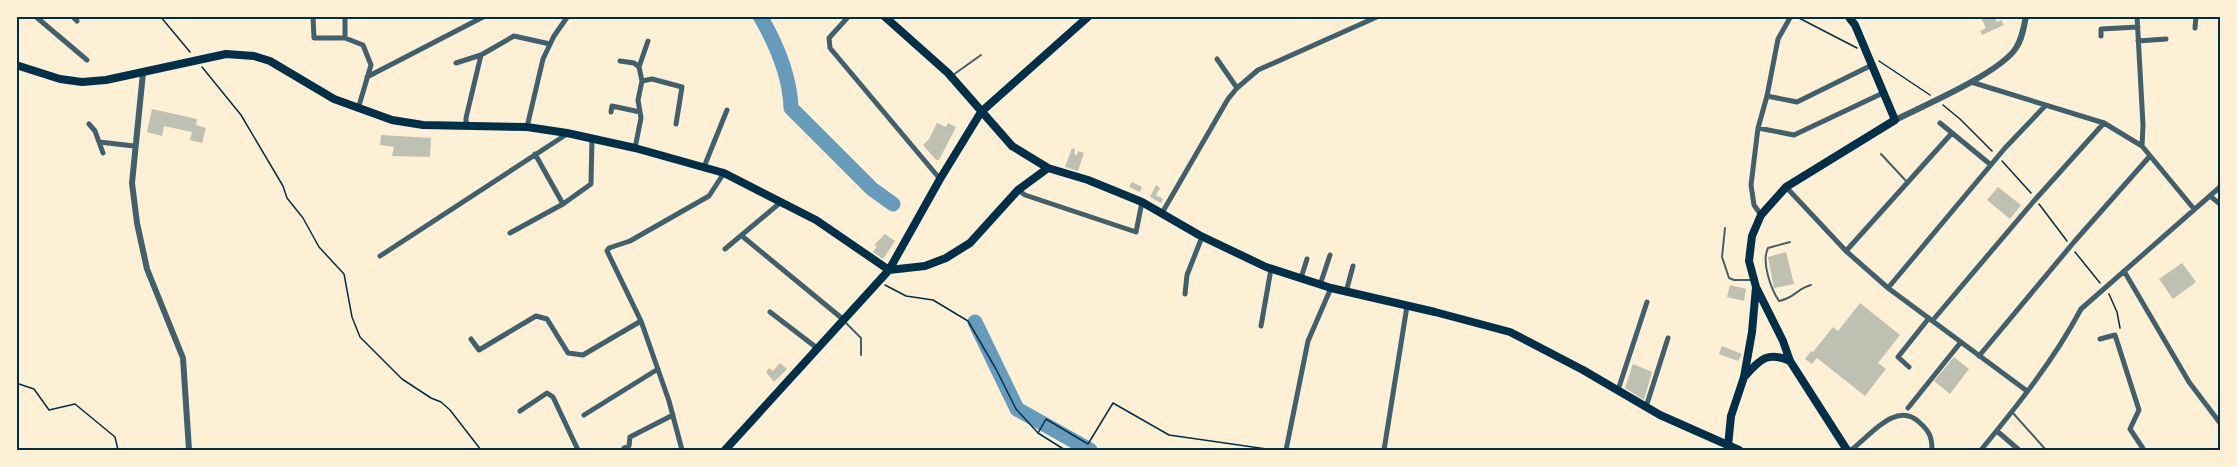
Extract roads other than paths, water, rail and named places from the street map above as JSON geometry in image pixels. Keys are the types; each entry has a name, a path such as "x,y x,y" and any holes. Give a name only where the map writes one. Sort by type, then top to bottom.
{"main road":[{"path":"884,16 951,77 1012,146 1048,168 1088,180 1142,202 1202,237 1271,269 1346,292 1510,332 1727,448 1739,450"},
{"path":"725,450 889,270 940,178 981,112 1089,16"},
{"path":"1847,450 1790,361 1783,341 1755,284 1749,261 1752,236 1761,215 1786,187 1895,120 1858,31 1848,16"},
{"path":"16,65 60,79 82,81 106,80 214,56 237,54 254,56 270,62 334,99 393,120 423,126 527,127 567,133 635,148 724,173 816,220 889,270 925,266 946,258 970,243 1018,190 1048,168"},
{"path":"1727,448 1731,416 1744,377 1752,332 1755,284"},
{"path":"1744,377 1754,365 1769,356 1790,361"}],"street":[{"path":"35,16 87,60"},
{"path":"314,16 314,38 345,38 363,45 371,65 358,109"},
{"path":"345,16 345,38"},
{"path":"367,77 485,16"},
{"path":"527,127 543,58 568,16"},
{"path":"849,16 829,38 830,48 940,178"},
{"path":"1162,213 1228,99 1237,88 1258,70 1379,16"},
{"path":"1856,16 1878,16"},
{"path":"1895,120 1995,67 2016,48 2026,16"},
{"path":"2137,16 2143,125 2142,146"},
{"path":"2195,28 2196,16"},
{"path":"1761,215 1754,205 1750,185 1758,128 1778,39 1790,18"},
{"path":"2101,36 2101,29 2138,27"},
{"path":"456,63 481,55 514,36 550,44"},
{"path":"2138,41 2166,39"},
{"path":"635,148 641,118 638,100 642,81 639,68 648,41"},
{"path":"466,126 481,55"},
{"path":"1217,59 1237,88"},
{"path":"620,61 634,63 639,68"},
{"path":"1767,96 1797,102 1872,65"},
{"path":"142,73 132,183 136,223 147,269 183,358 189,450"},
{"path":"642,81 652,79 685,84 676,124"},
{"path":"1970,81 2104,123 2142,146 2194,209"},
{"path":"1758,128 1794,135 1883,93"},
{"path":"611,112 612,106 640,112"},
{"path":"1888,288 2005,148 2045,106"},
{"path":"704,167 727,110"},
{"path":"1940,123 1991,165"},
{"path":"1909,367 1898,357 2104,123"},
{"path":"89,124 95,131 103,153"},
{"path":"380,256 567,133"},
{"path":"1846,251 1952,133"},
{"path":"510,233 563,204 591,184 592,138"},
{"path":"99,142 134,146"},
{"path":"535,154 563,204"},
{"path":"1978,356 2150,156"},
{"path":"682,450 673,415 641,321 607,251 609,248 630,241 709,196 724,173"},
{"path":"1786,187 1846,251 1888,288 2027,391"},
{"path":"1981,450 2027,391 2073,326 2081,309 2220,187"},
{"path":"1018,190 1025,195 1136,232 1142,202"},
{"path":"2210,196 2220,204"},
{"path":"725,249 781,202"},
{"path":"742,236 844,320"},
{"path":"1185,294 1188,275 1202,237"},
{"path":"1320,285 1330,255"},
{"path":"1301,278 1307,259"},
{"path":"1346,292 1353,266"},
{"path":"1261,326 1271,269"},
{"path":"2124,271 2188,382 2220,423"},
{"path":"1286,450 1308,341 1331,288"},
{"path":"1618,390 1647,302"},
{"path":"1384,450 1407,306"},
{"path":"770,312 817,348"},
{"path":"471,339 479,350 536,316 547,319 568,353 583,355 641,321"},
{"path":"2100,339 2115,335 2139,410 2130,429 2144,450"},
{"path":"1647,406 1668,338"},
{"path":"1908,408 1961,342"},
{"path":"584,415 658,369"},
{"path":"520,411 547,393 553,397 578,450"},
{"path":"1851,450 1884,422 1905,414 1914,417 1932,435 1932,450"},
{"path":"624,448 629,446 630,437 673,415"},
{"path":"1997,431 2019,450"}],"lane":[{"path":"951,77 981,55"},
{"path":"1881,154 1907,182"},
{"path":"1725,228 1722,257 1730,278 1755,284"},
{"path":"1790,242 1768,249 1765,255 1773,293 1779,301 1790,299 1802,287 1811,285"},
{"path":"844,320 861,338 861,356"},
{"path":"2011,412 2046,450"}],"waterway":[{"path":"760,16 782,60 791,108 872,189 893,204"},
{"path":"975,322 1017,409 1090,450"}]}
